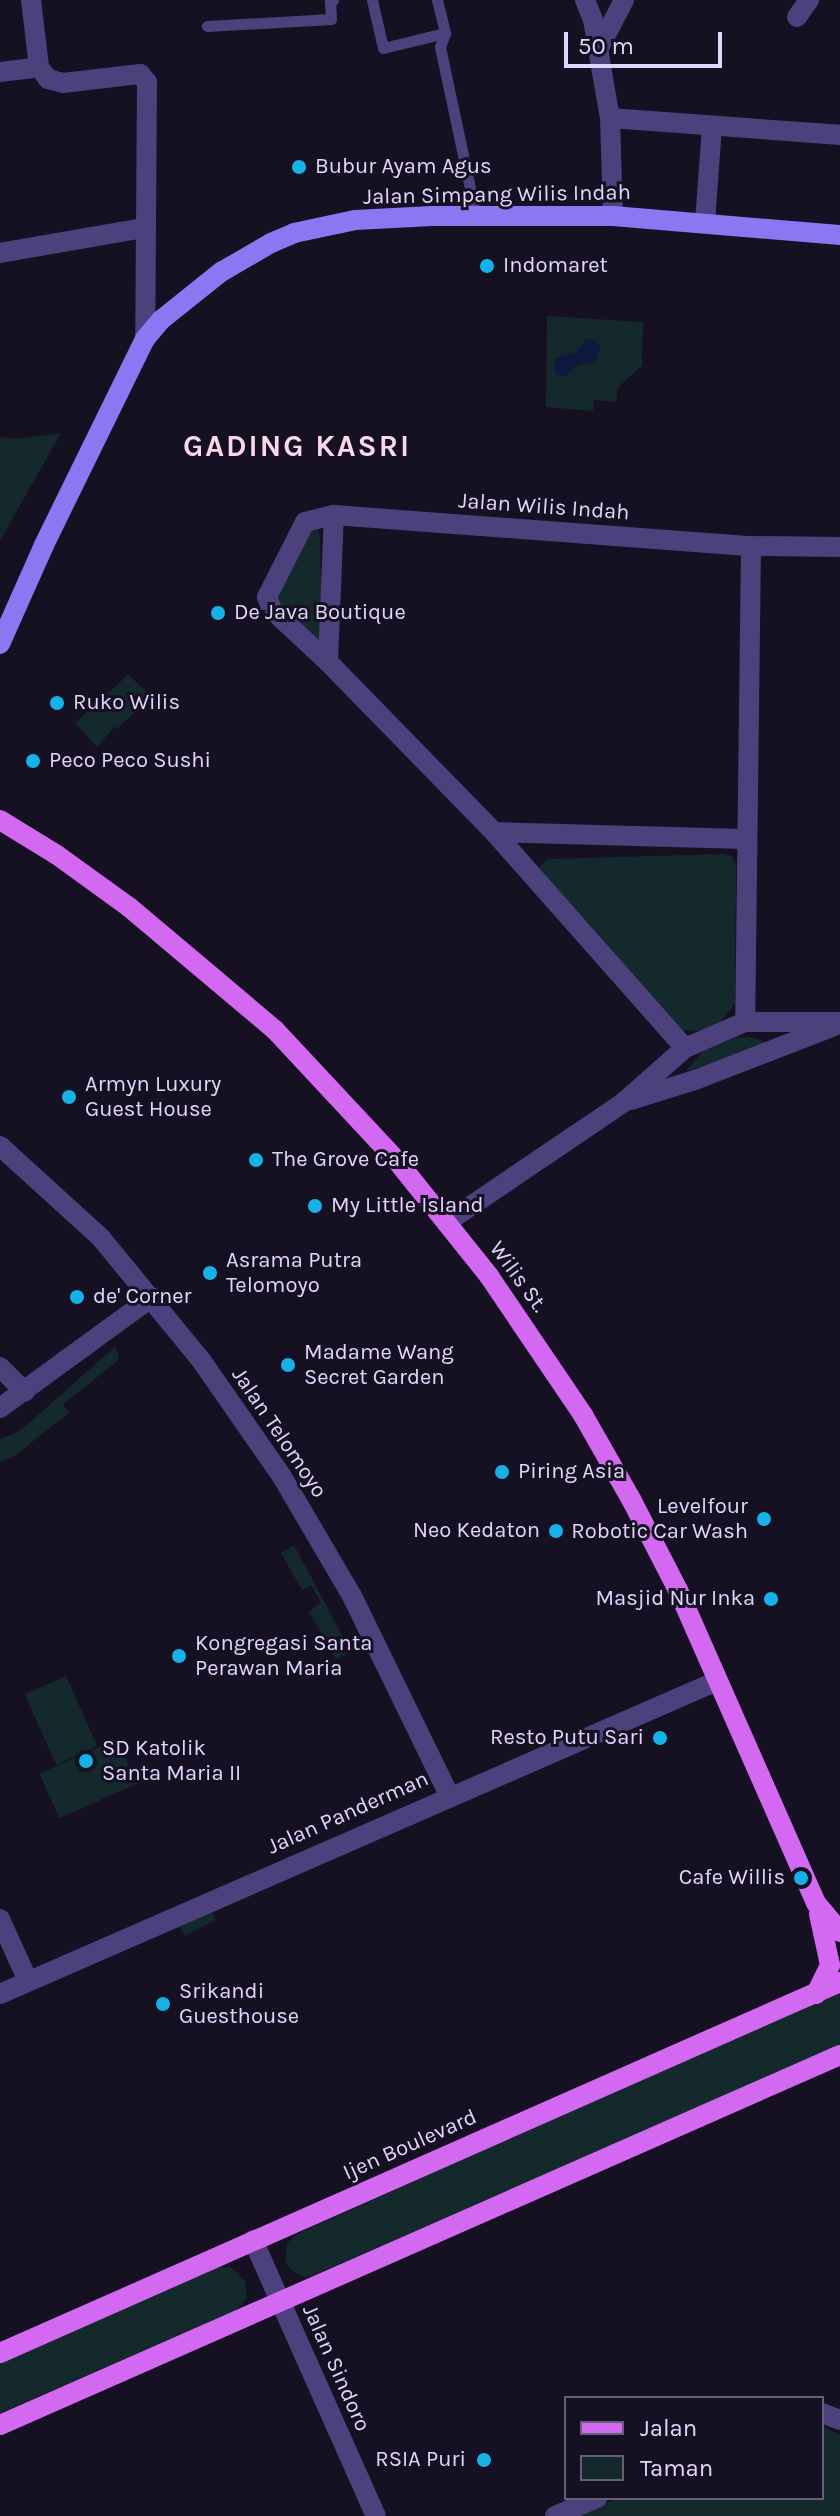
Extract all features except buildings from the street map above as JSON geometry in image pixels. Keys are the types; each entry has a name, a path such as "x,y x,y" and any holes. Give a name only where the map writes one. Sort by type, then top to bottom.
{"main road":[{"name":"Jalan Simpang Wilis Indah","path":"0,644 44,545 145,339 161,320 221,272 294,233 355,220 613,216 840,235"},
{"name":"Wilis St.","path":"0,820 57,855 129,907 217,979 340,1097 447,1222 583,1415 678,1590 816,1903 829,1948 830,1965 816,1994"},
{"name":"Wilis St.","path":"816,1903 840,1932"},
{"name":"Ijen Boulevard","path":"0,2353 840,1982"},
{"path":"0,2425 281,2304 840,2055"}],"street":[{"path":"31,0 39,67 48,79 58,82 145,76 148,87 143,228 145,339"},
{"path":"585,0 610,118 613,216"},
{"path":"598,50 624,0"},
{"path":"0,72 39,67"},
{"path":"610,118 840,135"},
{"path":"705,222 712,127"},
{"path":"0,253 143,228"},
{"path":"328,662 334,515"},
{"name":"Jalan Wilis Indah","path":"685,1048 494,832 328,662 276,614 267,597 305,522 334,515 751,546 840,547"},
{"path":"745,1022 744,839 751,546"},
{"path":"494,832 744,839"},
{"path":"447,1222 624,1102 685,1048 745,1022 840,1023"},
{"path":"624,1102 695,1080 840,1023"},
{"name":"Jalan Telomoyo","path":"0,1146 101,1238 152,1297 201,1360 281,1475 352,1596 449,1795"},
{"path":"0,1408 152,1297"},
{"path":"0,1367 25,1392"},
{"name":"Jalan Panderman","path":"0,1994 449,1795 717,1681"},
{"path":"0,1919 28,1981"},
{"name":"Jalan Sindoro","path":"253,2240 376,2516"},
{"path":"555,2516 592,2500"}],"lane":[{"path":"207,26 331,19 330,1 333,0"},
{"path":"372,0 383,48 445,33"},
{"path":"437,0 445,33 440,47 476,216"}],"green space":[{"path":"547,316 643,322 642,366 618,387 616,402 594,400 593,411 546,407"},
{"path":"61,433 0,541 0,437 16,439"},
{"path":"317,527 320,535 322,643 275,603 308,532"},
{"path":"128,675 152,696 117,729 114,727 97,747 75,723"},
{"path":"725,854 733,857 736,865 735,1004 720,1022 700,1031 682,1030 539,868 547,859"},
{"path":"751,1037 769,1043 685,1072 704,1050 736,1038"},
{"path":"116,1346 119,1360 63,1404 69,1413 13,1457 0,1462 0,1439 20,1431"},
{"path":"294,1545 351,1652 336,1659 309,1612 321,1603 311,1585 302,1590 281,1553"},
{"path":"66,1676 97,1746 56,1765 25,1694"},
{"path":"117,1739 137,1784 59,1818 39,1774"},
{"path":"211,1910 216,1920 185,1936 180,1926"},
{"path":"840,1990 840,2045 314,2275 305,2277 285,2263 287,2243 297,2234"},
{"path":"217,2267 232,2268 245,2281 247,2298 236,2310 0,2413 0,2363"},
{"path":"824,2427 840,2435 840,2516 576,2516 613,2500 824,2500"}],"water":[{"path":"586,339 594,339 601,347 596,362 579,365 564,377 555,373 554,358 576,352"}],"place":[{"name":"Bubur Ayam Agus","path":"299,167"},
{"name":"Indomaret","path":"487,266"},
{"name":"De Java Boutique","path":"218,613"},
{"name":"Ruko Wilis","path":"57,703"},
{"name":"Peco Peco Sushi","path":"33,761"},
{"name":"Armyn Luxury Guest House","path":"69,1097"},
{"name":"The Grove Cafe","path":"256,1160"},
{"name":"My Little Island","path":"315,1206"},
{"name":"Asrama Putra Telomoyo","path":"210,1273"},
{"name":"de' Corner","path":"77,1297"},
{"name":"Madame Wang Secret Garden","path":"288,1365"},
{"name":"Piring Asia","path":"502,1472"},
{"name":"Levelfour Robotic Car Wash","path":"764,1519"},
{"name":"Neo Kedaton","path":"556,1531"},
{"name":"Masjid Nur Inka","path":"771,1599"},
{"name":"Kongregasi Santa Perawan Maria","path":"179,1656"},
{"name":"Resto Putu Sari","path":"660,1738"},
{"name":"SD Katolik Santa Maria II","path":"86,1761"},
{"name":"Cafe Willis","path":"801,1878"},
{"name":"Srikandi Guesthouse","path":"163,2004"},
{"name":"RSIA Puri","path":"484,2460"}],"district":[{"name":"GADING KASRI","path":"297,446"}]}
